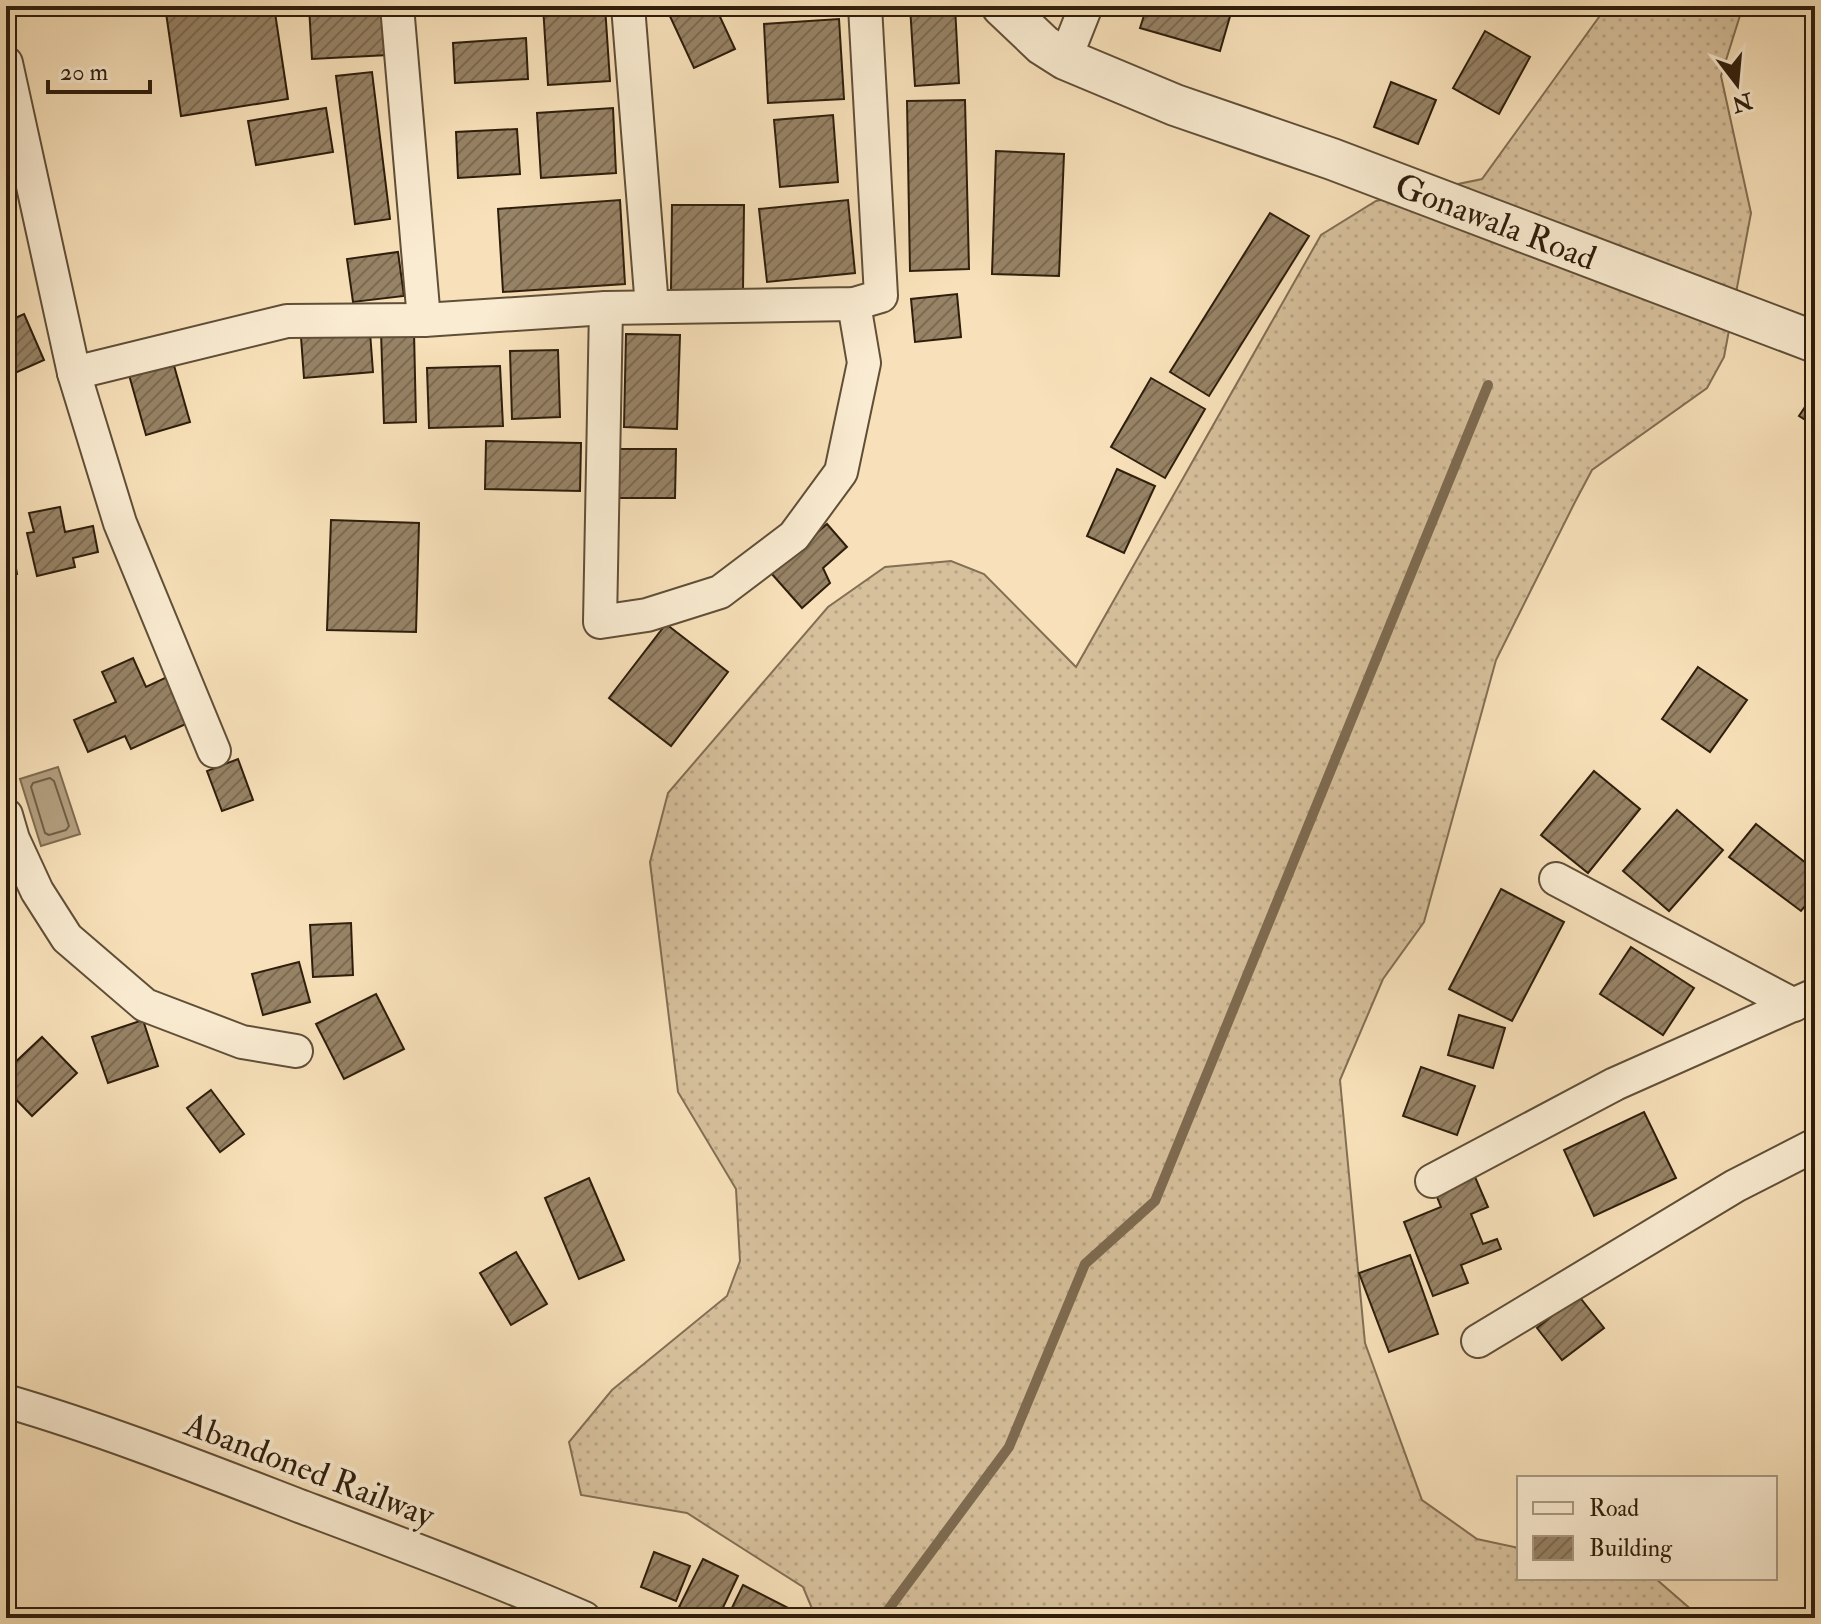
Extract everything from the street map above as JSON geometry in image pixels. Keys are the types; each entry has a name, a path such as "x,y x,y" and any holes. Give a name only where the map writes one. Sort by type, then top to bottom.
{"street":[{"path":"397,6 424,320"},
{"path":"628,6 652,307"},
{"path":"74,373 287,321 424,320 606,308 854,304 881,296 865,6"},
{"name":"Gonawala Road","path":"1002,6 1034,37 1065,59 1175,105 1332,159 1815,342"},
{"path":"1065,59 1086,6"},
{"path":"6,63 74,373 120,523 214,751"},
{"path":"606,308 600,622 647,615 720,592 794,536 841,472 864,363 854,304"},
{"path":"6,815 13,839 37,891 67,938 145,1005 242,1042 296,1051"},
{"path":"1556,879 1804,1000"},
{"path":"1432,1181 1615,1084 1804,1000"},
{"path":"1478,1341 1735,1186 1815,1145"},
{"name":"Abandoned Railway","path":"6,1401 67,1419 236,1481 514,1587 584,1618"}],"shaded area":[{"path":"1607,6 1743,6 1721,76 1751,213 1724,357 1707,388 1592,470 1575,502 1496,660 1424,922 1383,979 1340,1080 1365,1343 1422,1500 1477,1539 1517,1548 1517,1580 1657,1580 1701,1618 816,1618 803,1587 687,1513 581,1495 569,1442 612,1390 727,1296 740,1261 736,1189 678,1092 650,862 668,793 828,607 885,567 951,561 984,574 1076,667 1321,235 1376,201 1482,179"}],"water":[{"path":"58,767 80,834 41,846 20,779"}],"building":[{"path":"165,6 274,6 288,99 181,116"},
{"path":"309,6 385,6 388,55 312,59"},
{"path":"543,6 605,6 610,81 548,85"},
{"path":"682,6 715,6 735,49 694,68 668,12"},
{"path":"910,6 955,6 959,83 915,86"},
{"path":"1147,6 1233,6 1220,51 1140,28"},
{"path":"839,19 844,99 768,103 764,24"},
{"path":"1485,31 1530,57 1499,114 1453,88"},
{"path":"526,38 528,79 455,83 453,43"},
{"path":"372,72 390,219 355,224 336,76"},
{"path":"1391,82 1436,100 1418,144 1374,127"},
{"path":"965,100 969,269 910,271 907,101"},
{"path":"326,108 333,152 256,165 248,121"},
{"path":"613,108 616,173 541,178 537,113"},
{"path":"833,115 838,182 780,187 774,120"},
{"path":"517,129 520,174 458,178 456,132"},
{"path":"996,151 1064,154 1059,276 992,274"},
{"path":"620,200 625,284 503,292 498,209"},
{"path":"848,200 855,273 767,282 759,209"},
{"path":"672,205 744,205 743,291 671,291"},
{"path":"1270,213 1309,236 1209,396 1170,372"},
{"path":"6,224 13,254 6,256"},
{"path":"398,252 404,296 353,302 347,259"},
{"path":"957,294 961,337 915,342 911,299"},
{"path":"24,314 44,360 6,377 6,322"},
{"path":"414,331 416,422 384,423 381,332"},
{"path":"370,332 373,372 304,378 301,337"},
{"path":"626,334 680,335 677,429 624,427"},
{"path":"558,350 560,417 512,419 510,351"},
{"path":"173,362 190,422 146,435 129,375"},
{"path":"500,366 503,426 429,428 427,368"},
{"path":"1151,378 1205,409 1165,478 1111,447"},
{"path":"1815,392 1815,426 1799,416"},
{"path":"486,441 581,443 580,491 485,489"},
{"path":"615,449 676,449 675,498 615,498"},
{"path":"1117,469 1155,486 1124,553 1087,536"},
{"path":"60,507 65,532 93,526 98,552 73,558 75,567 37,576 27,533 34,532 29,513"},
{"path":"6,513 17,574 6,576"},
{"path":"331,520 419,523 416,632 327,630"},
{"path":"827,524 847,547 823,568 830,583 802,608 771,573"},
{"path":"666,624 728,672 671,746 609,698"},
{"path":"133,658 146,687 167,677 188,723 131,749 125,736 88,752 74,720 116,702 102,672"},
{"path":"1698,667 1747,700 1710,752 1662,719"},
{"path":"238,759 253,800 222,811 207,771"},
{"path":"1594,771 1640,809 1588,873 1541,835"},
{"path":"1677,810 1723,850 1669,911 1623,871"},
{"path":"1756,824 1815,870 1815,894 1801,911 1729,857"},
{"path":"1501,889 1564,922 1512,1021 1449,989"},
{"path":"351,923 353,975 313,977 310,925"},
{"path":"1631,947 1694,988 1663,1035 1600,994"},
{"path":"299,962 310,1002 263,1015 252,974"},
{"path":"376,994 404,1049 344,1079 316,1024"},
{"path":"1459,1015 1505,1028 1493,1068 1448,1055"},
{"path":"143,1020 158,1066 108,1083 92,1037"},
{"path":"42,1037 77,1073 32,1116 6,1089 6,1071"},
{"path":"1421,1067 1475,1086 1457,1135 1403,1116"},
{"path":"211,1090 244,1134 220,1152 187,1108"},
{"path":"1644,1112 1676,1178 1594,1216 1564,1150"},
{"path":"1475,1177 1488,1207 1471,1214 1483,1244 1497,1239 1501,1249 1461,1265 1468,1283 1433,1296 1404,1222 1441,1207 1435,1192"},
{"path":"589,1178 624,1260 579,1279 545,1198"},
{"path":"516,1252 547,1304 511,1325 480,1273"},
{"path":"1410,1255 1438,1334 1389,1352 1359,1273"},
{"path":"1578,1295 1604,1328 1562,1360 1537,1328"},
{"path":"654,1552 690,1566 676,1601 641,1587"},
{"path":"703,1559 738,1576 718,1618 701,1618 679,1607"},
{"path":"743,1585 794,1611 790,1618 727,1618"}],"waterway":[{"path":"882,1618 1009,1447 1085,1264 1155,1201 1488,385"}]}
